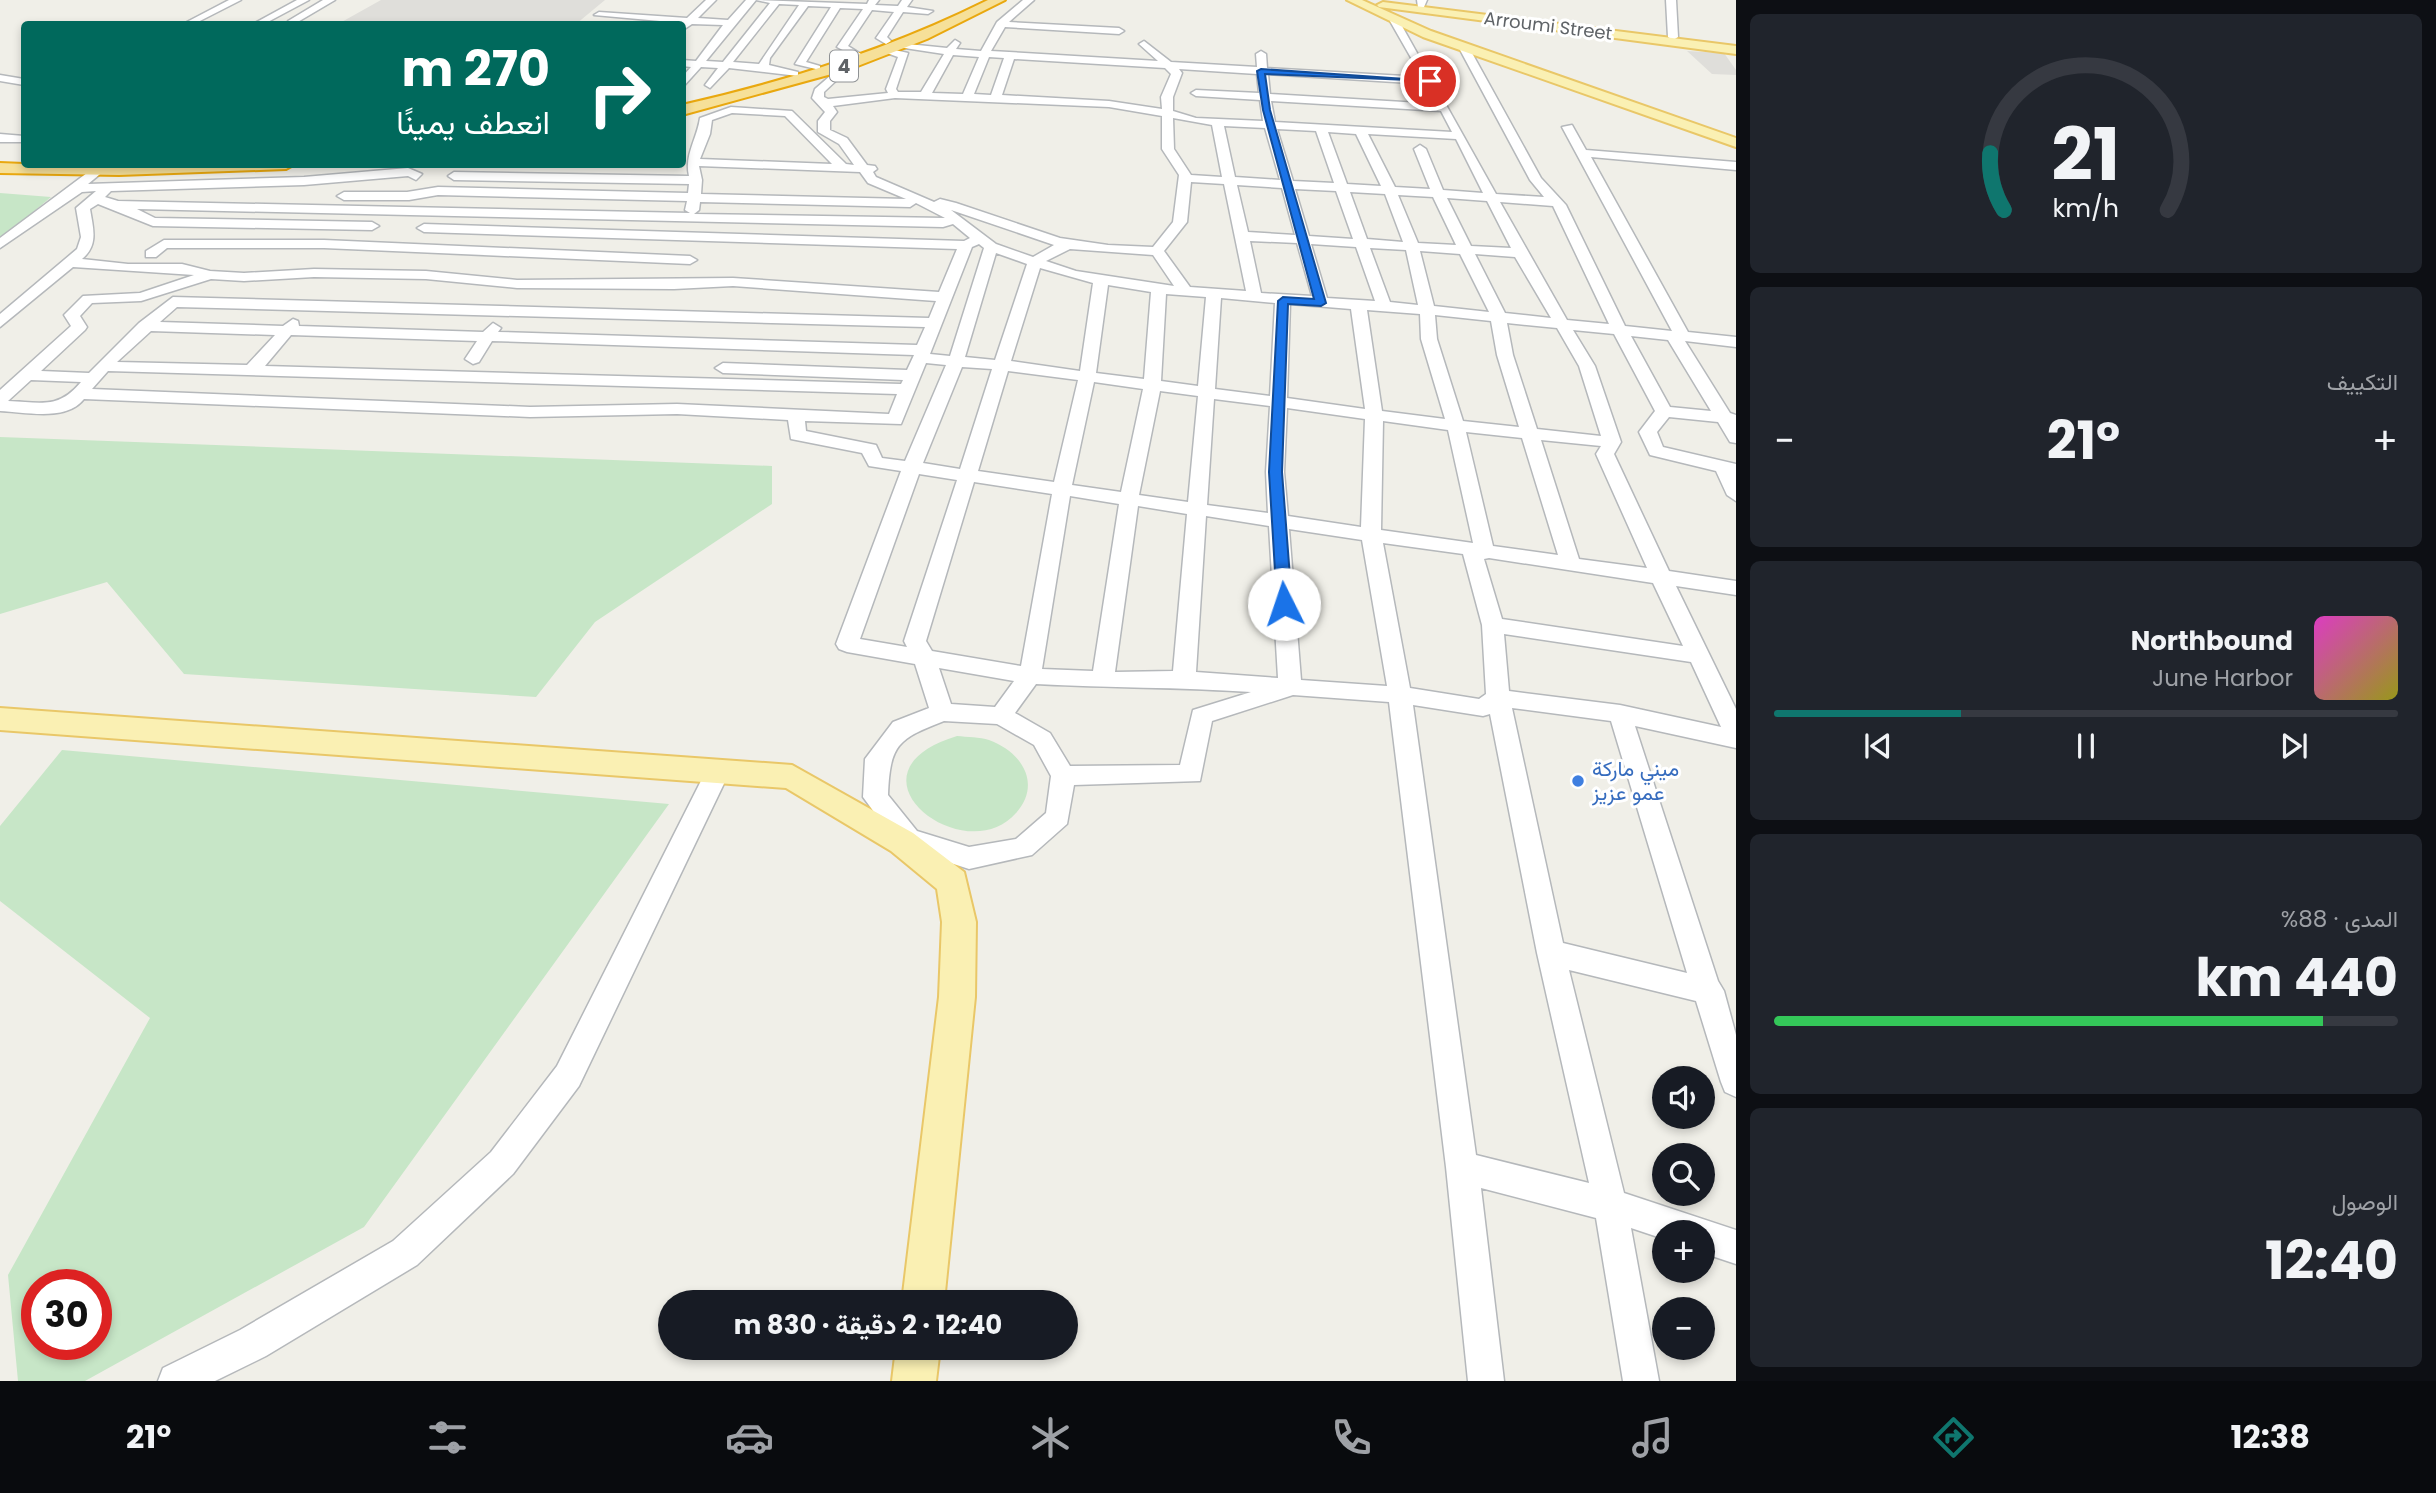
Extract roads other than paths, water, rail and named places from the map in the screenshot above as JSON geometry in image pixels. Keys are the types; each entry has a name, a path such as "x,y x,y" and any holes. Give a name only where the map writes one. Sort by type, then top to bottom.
{"highway":[{"name":"4","path":"686,109 834,73 886,46 932,15 973,0"},
{"name":"4","path":"686,101 816,68 886,46 905,50 928,35 998,0"},
{"path":"0,157 21,159"},
{"path":"0,168 103,178 234,168"}],"main road":[{"path":"1353,0 1395,21 1736,143"},
{"name":"Arroumi Street","path":"1360,0 1736,47"},
{"name":"Arroumi Street","path":"1385,0 1422,2 1736,47"},
{"path":"0,719 792,777 902,842 952,882 959,922 957,997 924,1290"},
{"path":"914,1381 917,1360"}],"street":[{"path":"194,21 236,0"},
{"path":"264,21 304,0"},
{"path":"292,21 330,0"},
{"path":"686,24 711,0"},
{"path":"686,80 751,0"},
{"path":"761,0 837,6 903,4 932,15 935,0"},
{"path":"967,97 986,54 988,35 1029,0"},
{"path":"1671,0 1673,37"},
{"path":"710,85 776,1"},
{"path":"763,67 765,58 805,3"},
{"path":"856,54 842,47 871,4"},
{"path":"886,46 881,38 903,4"},
{"path":"816,68 800,64 837,6"},
{"path":"592,21 603,12 625,21 638,9"},
{"path":"658,21 670,9"},
{"path":"1395,21 1520,253 1587,366 1612,442 1605,454 1611,473 1736,733"},
{"path":"686,24 730,23"},
{"path":"1000,24 1119,31"},
{"path":"988,35 1093,41 1094,30"},
{"path":"924,97 958,38 928,35"},
{"path":"1144,44 1177,73 1177,81 1167,97 1168,149 1185,178 1180,222 1157,251"},
{"path":"1463,46 1536,180 1559,205 1594,284 1664,411"},
{"path":"895,94 891,89 905,50 1010,55 1035,52 1091,55 1172,66 1261,71 1442,110"},
{"path":"1261,54 1266,110 1321,303"},
{"path":"995,98 1010,55"},
{"path":"686,63 763,67 794,74"},
{"path":"880,96 847,89 834,73 819,90 818,98 826,103 831,112 824,121 824,132 843,141 872,180 941,209 979,244"},
{"path":"0,78 21,82"},
{"path":"1400,119 1266,110 1195,93 1264,91 1442,110"},
{"path":"826,103 895,94 995,98 1110,104 1167,113 1195,121 1360,130 1442,110"},
{"path":"706,284 691,273 690,260 698,240 690,234 687,227 696,180 692,162 704,134 706,118 732,110 788,113 842,167"},
{"path":"1217,122 1255,298"},
{"path":"1320,127 1340,188 1383,304 1387,308"},
{"path":"1568,127 1679,336 1730,419 1736,438"},
{"path":"1360,130 1375,146 1412,246 1427,310 1429,339 1455,426 1493,625 1498,698 1551,953 1609,1205 1641,1381"},
{"path":"0,138 21,139"},
{"path":"1420,149 1438,194 1499,319 1505,355 1571,564"},
{"path":"1583,153 1736,166"},
{"path":"692,162 884,170 891,180 939,203 1001,221 1029,234 1097,249 1157,251"},
{"path":"0,244 79,188 85,178 220,184 357,178 408,172 416,176 696,180"},
{"path":"369,226 392,195 416,176"},
{"path":"0,322 83,251 88,237 83,208 96,198 103,178"},
{"path":"531,253 556,215 560,197 576,178"},
{"path":"1185,178 1553,201"},
{"path":"195,205 220,184"},
{"path":"299,208 311,196 392,195 409,196 438,205 498,206 543,202 560,197 920,202"},
{"path":"96,198 153,222 690,234 979,244 1041,258 1104,281 1160,289 1283,301 1427,310 1736,342"},
{"path":"117,205 943,223 954,220"},
{"path":"251,371 327,287 337,269 355,247 395,228"},
{"path":"1029,234 1041,258"},
{"path":"1243,236 1520,253"},
{"path":"151,254 164,244 297,244 690,260"},
{"path":"81,394 530,412 677,410 895,420 943,297 979,244"},
{"path":"979,244 956,361 912,467 847,644 1030,676 1103,680 1184,679 1399,695 1483,708 1498,698 1620,714 1736,739"},
{"path":"942,712 924,657 915,641 1001,365 1041,258 1070,244"},
{"path":"1001,716 1030,676 1062,489 1087,377 1104,281 1109,273 1104,256 1097,249"},
{"path":"1157,251 1186,292"},
{"path":"71,262 128,268 182,268 210,275 244,277 337,269 517,284 733,282 943,297"},
{"path":"0,400 79,327 72,315 88,299 141,297 210,275"},
{"path":"682,349 691,314 706,284"},
{"path":"1103,680 1129,499 1152,387 1160,289"},
{"path":"1184,679 1214,294"},
{"path":"1283,301 1275,472 1290,688"},
{"path":"0,406 58,408 81,394 98,372 173,302 309,306 505,306 934,323"},
{"path":"473,359 505,306"},
{"path":"1358,306 1363,320 1374,415 1371,533 1399,695 1462,1167 1486,1381"},
{"path":"145,326 488,338 682,349 922,354 956,361 1455,426 1612,442"},
{"path":"30,375 251,371 484,379 910,382"},
{"path":"677,410 680,382"},
{"path":"1664,411 1730,419"},
{"path":"1664,411 1648,432 1656,451 1730,469 1736,495"},
{"path":"796,415 797,435 870,449 875,462 1736,588"},
{"path":"1493,625 1700,656"},
{"path":"1063,776 1192,774 1201,716 1290,688"},
{"path":"942,712 1001,716 1042,739 1063,776 1058,817 1023,848 968,858 908,839 875,796 877,759 901,728 942,712"},
{"path":"1620,714 1710,991 1736,1082"},
{"path":"176,1381 253,1343 405,1253 502,1163 568,1076 718,771"},
{"path":"1551,953 1710,991"},
{"path":"1462,1167 1609,1205 1655,1220"},
{"path":"1715,1240 1736,1247"}],"place":[{"name":"ميني ماركة عمو عزيز","path":"1578,781"}]}
